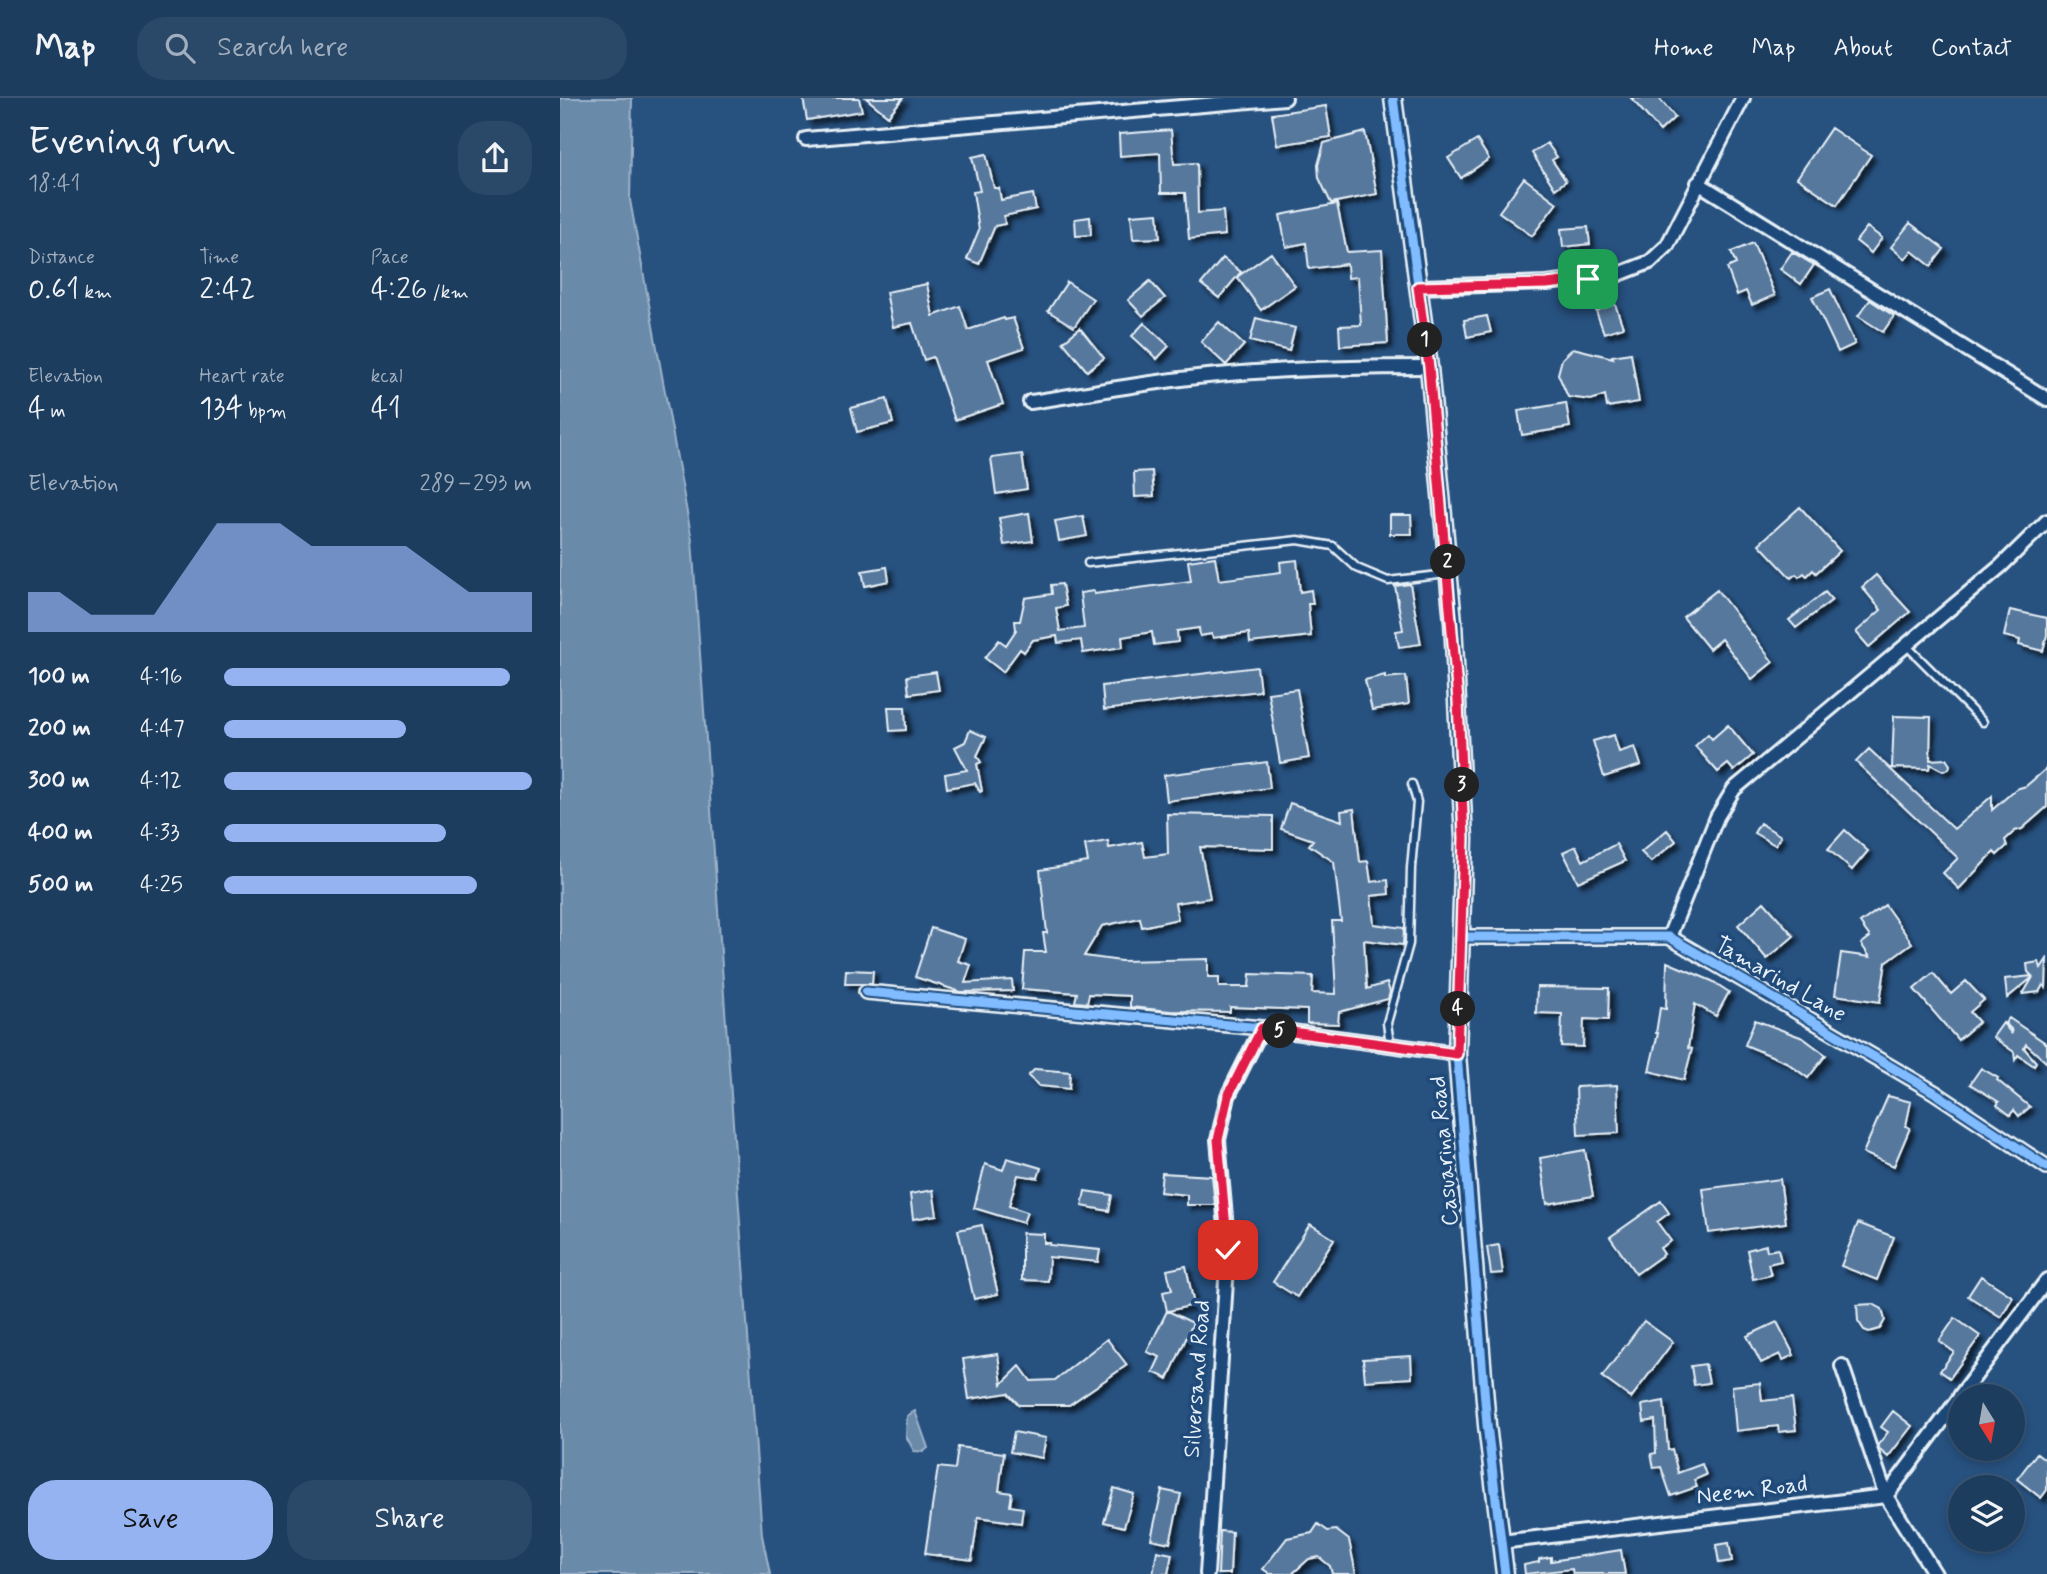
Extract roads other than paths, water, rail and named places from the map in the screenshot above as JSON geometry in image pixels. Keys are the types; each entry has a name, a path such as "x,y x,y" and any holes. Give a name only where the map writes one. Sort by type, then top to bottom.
{"street":[{"path":"806,139 1285,98"},
{"name":"Casuarina Road","path":"1393,98 1429,367 1449,573 1464,838 1457,1054 1487,1425 1505,1574"},
{"path":"1418,287 1547,284 1619,274 1650,262 1667,246 1744,98"},
{"path":"1698,183 2047,399"},
{"path":"1030,402 1174,380 1241,374 1369,367 1429,367"},
{"path":"1461,937 1669,937 1717,817 1734,789 2001,566 2047,521"},
{"name":"Tamarind Lane","path":"1669,937 1934,1092 2047,1167"},
{"path":"866,992 1262,1028 1457,1054"},
{"name":"Silversand Road","path":"1207,1574 1228,1250 1218,1140 1228,1096 1262,1028"},
{"path":"1970,1384 2047,1280"},
{"path":"1842,1366 1886,1496 1935,1574"},
{"path":"1886,1496 1948,1413"},
{"name":"Neem Road","path":"1501,1542 1886,1496"}],"lane":[{"path":"1088,564 1298,540 1333,546 1357,568 1388,581 1449,573"},
{"path":"1906,645 1983,722"},
{"path":"1390,1044 1387,1023 1409,944 1411,868 1417,802 1412,785"}],"water":[{"path":"560,98 632,98 630,200 692,540 762,1535 770,1574 560,1574"},
{"path":"915,1411 928,1448 923,1452 914,1451 906,1436 907,1416"}]}
